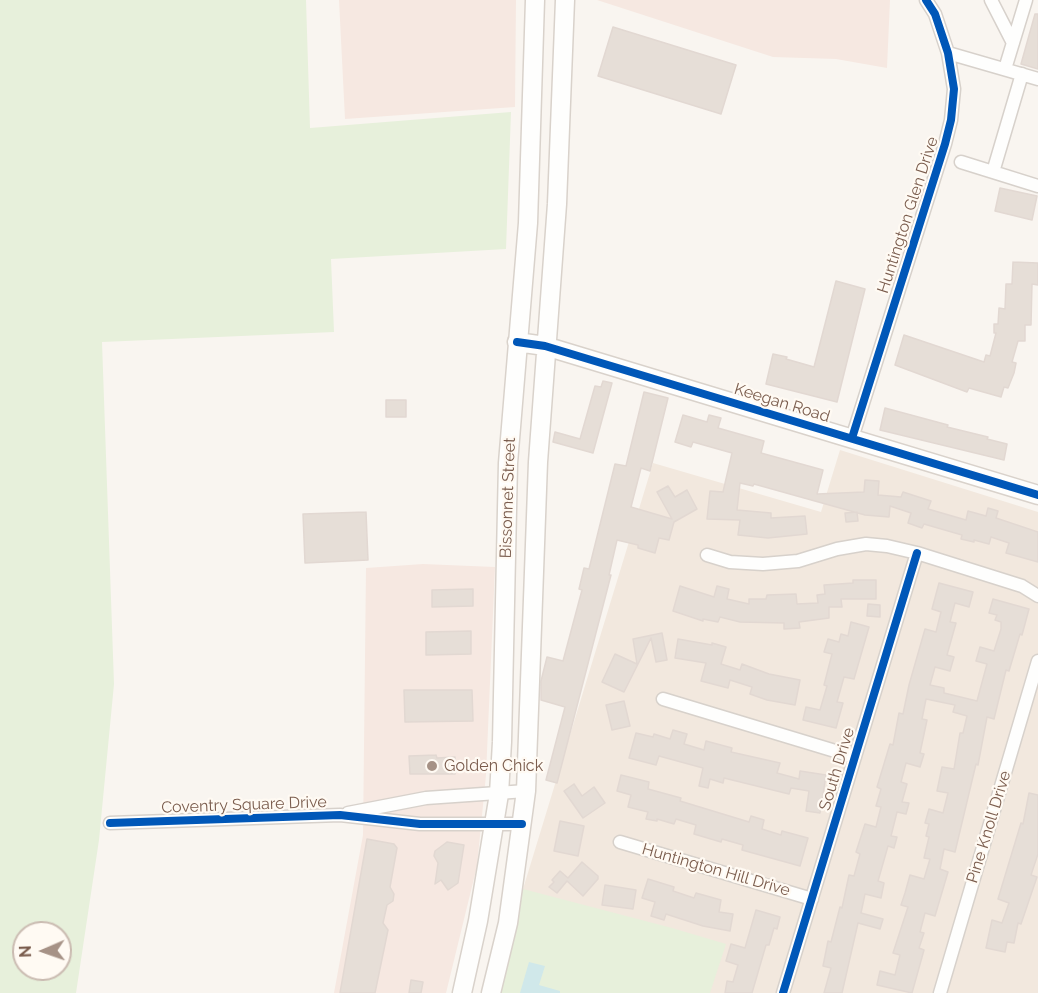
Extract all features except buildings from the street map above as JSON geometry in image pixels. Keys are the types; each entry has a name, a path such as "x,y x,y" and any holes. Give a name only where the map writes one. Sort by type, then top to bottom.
{"main road":[{"name":"Bissonnet Street","path":"462,993 478,921 499,794 508,462 528,223 535,0"},
{"name":"Bissonnet Street","path":"491,993 508,923 525,791 538,462 557,204 565,0"},
{"path":"531,139 560,140"},
{"name":"Keegan Road","path":"517,342 545,346 1038,495"},
{"path":"508,462 538,462"},
{"path":"504,602 533,603"}],"street":[{"name":"Huntington Glen Drive","path":"852,438 949,128 954,89 948,53 935,14 926,0"},
{"path":"991,0 1013,44"},
{"path":"1005,69 1026,0"},
{"path":"948,53 1038,79"},
{"path":"993,172 1022,74"},
{"path":"961,162 1038,186"},
{"path":"707,555 730,562 763,564 798,561 837,549 866,544 917,553 1022,586 1038,596"},
{"name":"South Drive","path":"783,993 917,553"},
{"name":"Pine Knoll Drive","path":"940,993 1038,661"},
{"path":"663,699 855,757"},
{"name":"Coventry Square Drive","path":"340,815 426,798 525,791"},
{"name":"Coventry Square Drive","path":"110,823 340,815 420,824 522,824"},
{"name":"Huntington Hill Drive","path":"620,842 812,898"}],"shaded area":[{"path":"339,0 516,0 515,107 345,119"},
{"path":"597,0 890,0 887,68 836,59 773,57"},
{"path":"840,450 1038,512 1038,993 496,993 523,889 653,463 821,512"},
{"path":"423,564 495,567 486,775 477,866 446,993 334,993 363,835 366,568"}],"green space":[{"path":"0,0 306,0 310,128 511,112 506,249 331,259 334,332 102,342 114,684 99,840 76,993 0,993"},
{"path":"523,889 726,944 710,993 496,993"}],"water":[{"path":"529,962 545,966 539,985 560,991 560,993 520,993"}],"cycle path":[{"path":"852,438 951,120 954,89 948,53 935,14 926,0"},
{"path":"517,342 545,346 1038,495"},
{"path":"783,993 917,553"},
{"path":"110,823 340,815 420,824 522,824"}],"place":[{"name":"Golden Chick","path":"432,766"}]}
